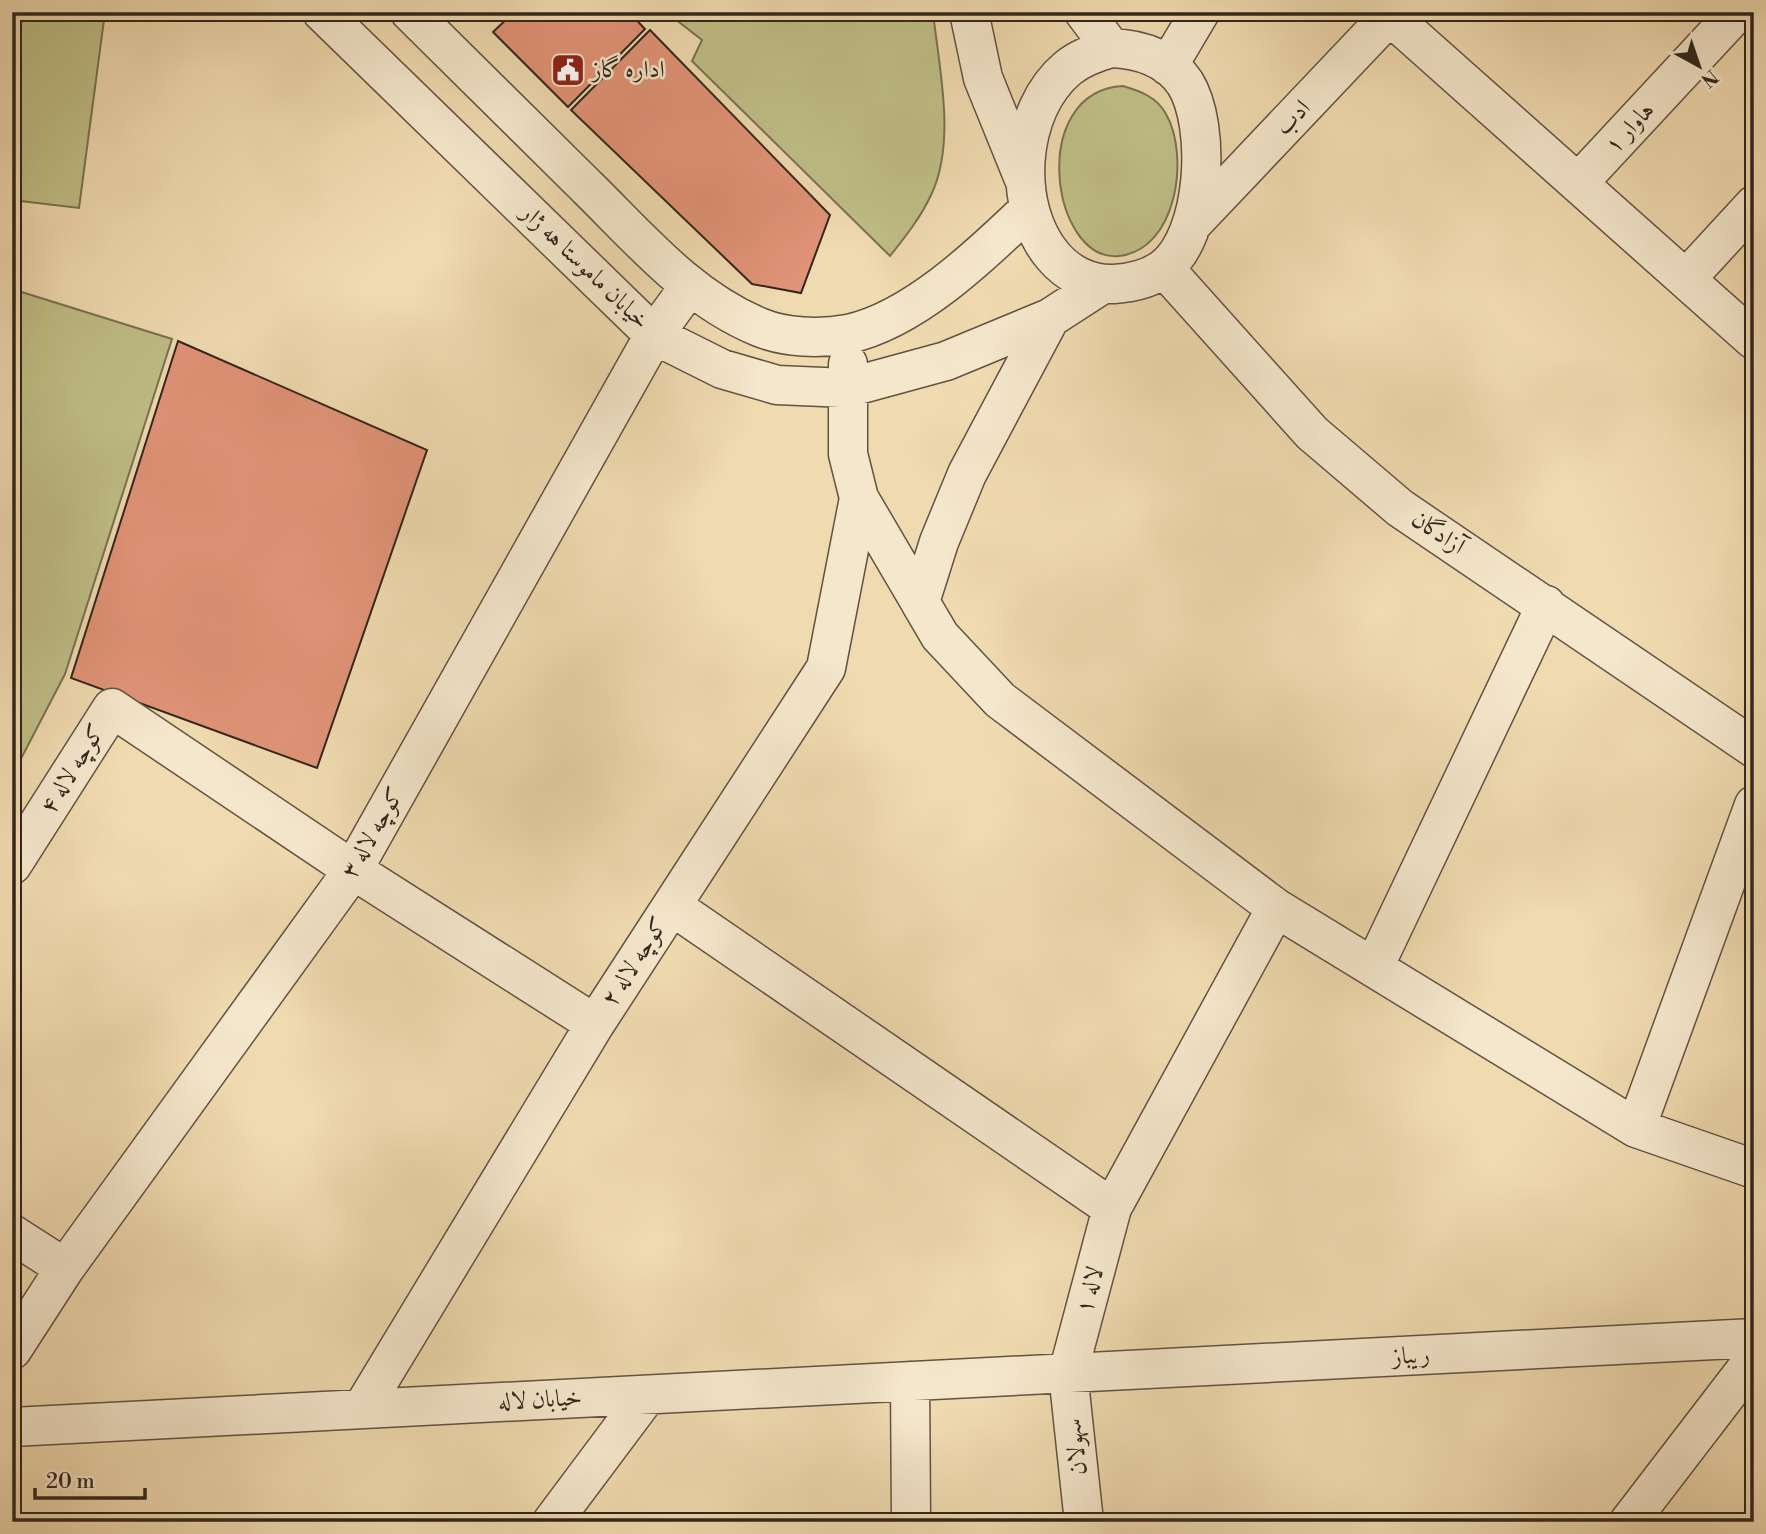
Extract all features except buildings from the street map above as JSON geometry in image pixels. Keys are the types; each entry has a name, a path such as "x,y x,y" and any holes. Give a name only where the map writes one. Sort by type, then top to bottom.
{"street":[{"name":"خیابان ماموستا هه ژار","path":"322,12 654,335 722,369 766,382 847,388 946,361 1050,318 1101,285"},
{"path":"410,12 689,287 761,328 798,337 848,334 894,315 943,285 981,255 1028,197 1030,137 1036,112 1051,85 1069,66 1111,48 1150,54 1168,66 1184,83 1198,124 1201,176 1192,224 1185,241 1164,268 1143,278 1101,285 1063,267 1039,236 1028,197 982,78 969,12"},
{"path":"1084,12 1111,48"},
{"path":"1168,66 1200,12"},
{"name":"هاوار ۱","path":"1579,182 1737,12"},
{"path":"1392,14 1754,340"},
{"name":"ادب","path":"1192,224 1392,14"},
{"path":"1686,279 1754,205"},
{"name":"آزادگان","path":"1164,268 1311,433 1400,508 1754,748"},
{"name":"کوچه لاله ۳","path":"12,1350 65,1268 353,870 654,335 689,287"},
{"path":"920,602 939,542 967,474 1050,318"},
{"path":"848,334 848,454 859,498 940,636 1000,700 1276,908 1636,1128 1754,1170"},
{"name":"کوچه لاله ۲","path":"362,1409 595,1024 826,668 859,498"},
{"path":"1374,967 1546,605"},
{"name":"کوچه لاله ۴","path":"12,865 112,708 353,870"},
{"path":"1636,1128 1754,805"},
{"path":"353,870 595,1024"},
{"path":"672,906 1112,1208"},
{"name":"لاله ۱","path":"1068,1373 1112,1208 1276,908"},
{"path":"12,1234 65,1268"},
{"name":"ریباز","path":"1068,1373 1754,1338"},
{"path":"1629,1522 1754,1359"},
{"name":"خیابان لاله","path":"12,1427 1068,1373"},
{"name":"سهولان","path":"1068,1373 1084,1522"},
{"path":"910,1381 911,1522"},
{"path":"552,1522 647,1395"}],"shaded area":[{"path":"12,12 105,12 79,208 12,200"},
{"path":"666,12 933,12 944,104 943,150 939,172 928,202 890,256 692,61 702,40"},
{"path":"1123,86 1153,99 1166,114 1177,153 1177,176 1166,220 1154,237 1139,250 1119,256 1096,251 1077,233 1065,207 1060,176 1062,144 1072,116 1092,95"},
{"path":"12,289 172,339 65,674 12,776"}],"place":[{"name":"اداره گاز","path":"568,70"}]}
